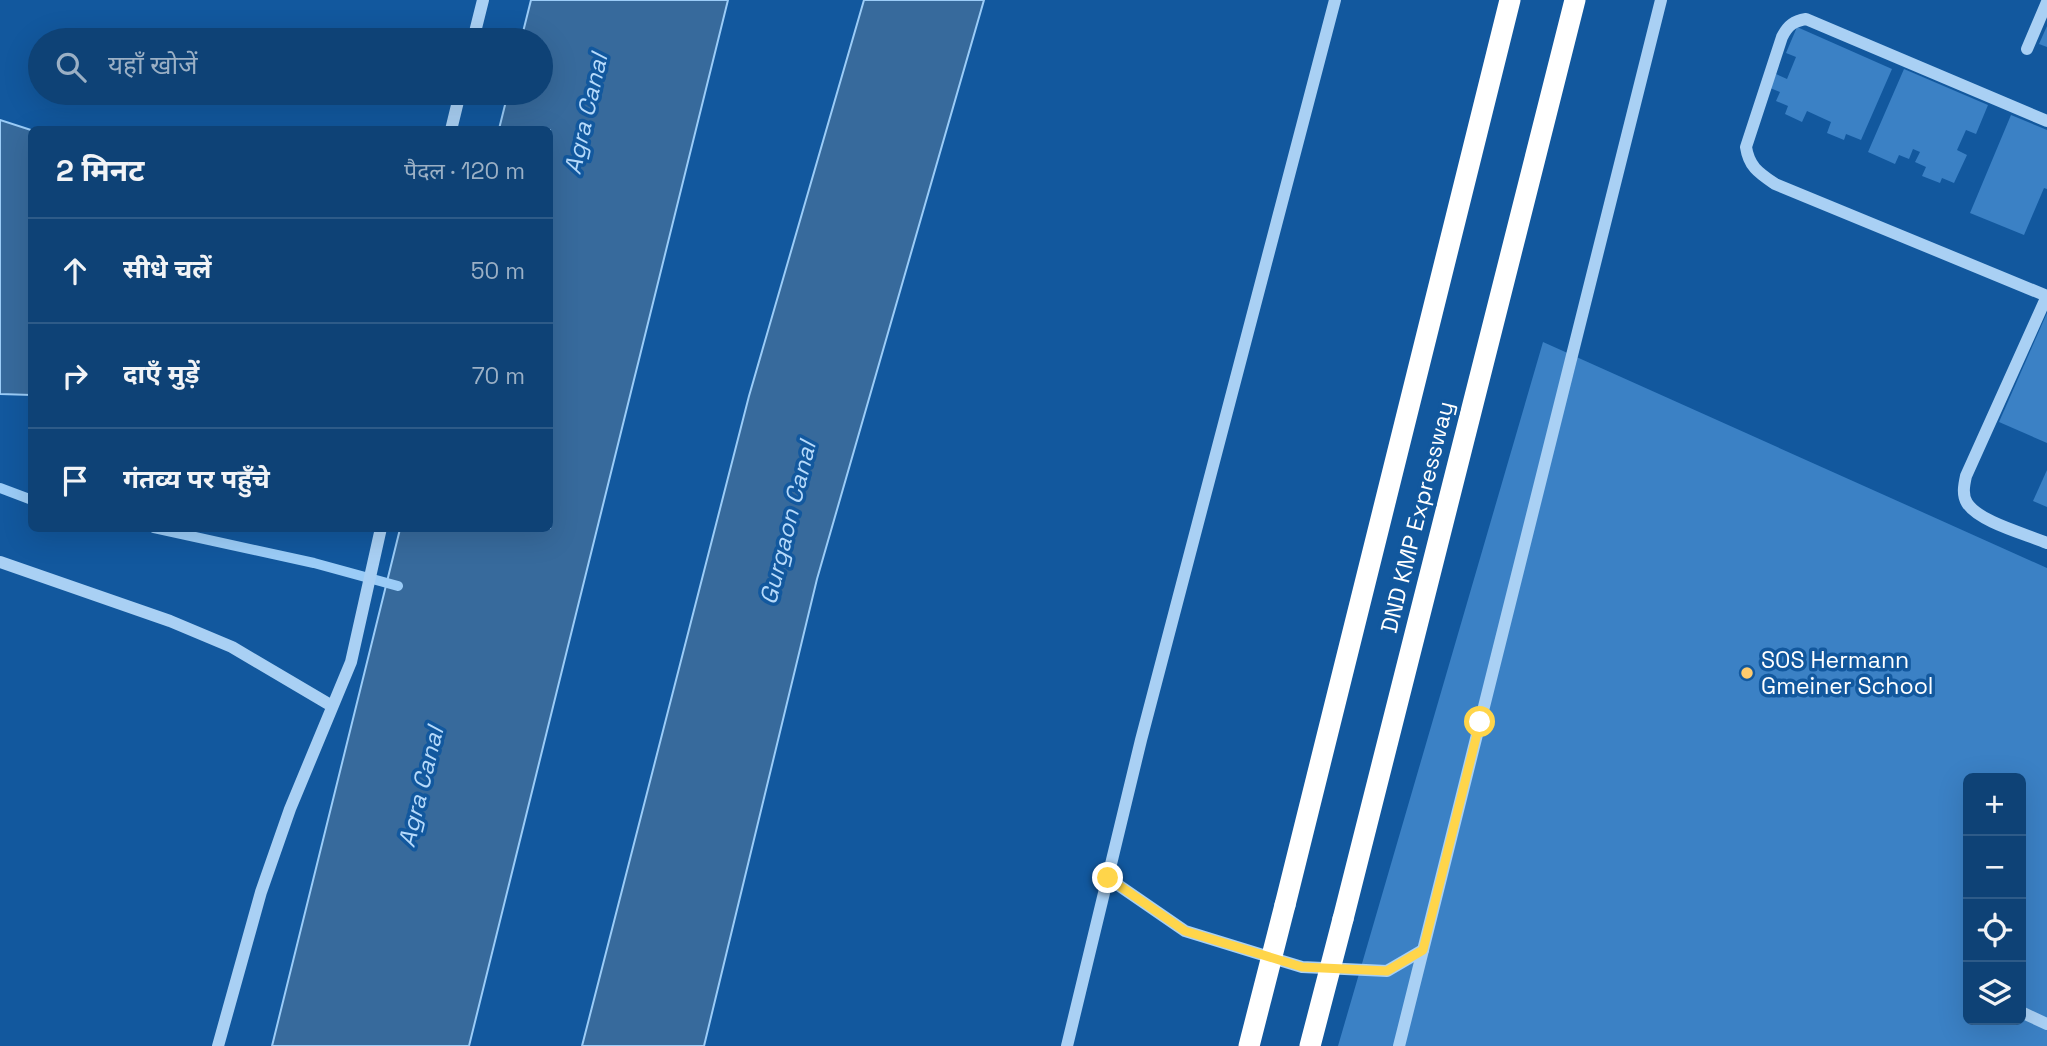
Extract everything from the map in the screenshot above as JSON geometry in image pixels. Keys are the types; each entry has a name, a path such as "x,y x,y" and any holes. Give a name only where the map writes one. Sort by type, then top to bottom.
{"highway":[{"name":"DND KMP Expressway","path":"1249,1046 1510,0"},
{"name":"DND KMP Expressway","path":"1310,1046 1574,0"}],"street":[{"path":"476,28 483,0"},
{"path":"1067,1046 1141,740 1335,0"},
{"path":"1399,1046 1661,0"},
{"path":"2027,49 2047,2"},
{"path":"2047,121 1806,19 1787,27 1782,37 1745,147 1748,162 1775,184 2047,296 1966,476 1963,493 1967,504 1982,516 2047,543"},
{"path":"452,126 457,105"},
{"path":"218,1046 261,892 290,809 351,662 380,532"},
{"path":"0,562 170,621 232,647 332,706"},
{"path":"1108,878 1185,931 1302,967 1387,971 1423,950"},
{"path":"2026,1014 2047,1024"}],"water":[{"name":"Agra Canal","path":"531,0 728,0 469,1046 272,1046 399,532 553,532 553,126 500,126 505,105 553,105 553,28 524,28"},
{"name":"Gurgaon Canal","path":"864,0 984,0 817,579 704,1046 582,1046 749,396"},
{"path":"0,120 28,129 28,395 0,394"}],"building":[{"path":"2047,26 2047,47 2039,44"},
{"path":"1797,27 1892,69 1861,140 1846,134 1844,140 1827,133 1831,122 1807,111 1802,122 1785,114 1788,106 1776,101 1780,92 1770,88 1776,74 1787,79 1796,57 1786,53"},
{"path":"1904,69 1988,105 1976,134 1966,130 1957,150 1967,155 1954,183 1942,178 1940,183 1922,176 1926,167 1915,162 1920,152 1913,149 1909,159 1899,155 1895,164 1868,152"},
{"path":"2011,115 2047,130 2047,189 2044,188 2024,235 1970,213"},
{"path":"2047,313 2047,443 1999,422"},
{"name":"SOS Hermann Gmeiner School","path":"1543,342 2047,568 2047,1046 1338,1046"},
{"path":"2047,470 2047,507 2033,501"}],"waterway":[{"path":"0,488 28,498"},
{"path":"172,532 314,563 398,586"}],"place":[{"name":"SOS Hermann Gmeiner School","path":"1747,673"}],"route":[{"path":"1108,878 1185,931 1302,967 1387,971 1423,950 1480,722"}]}
